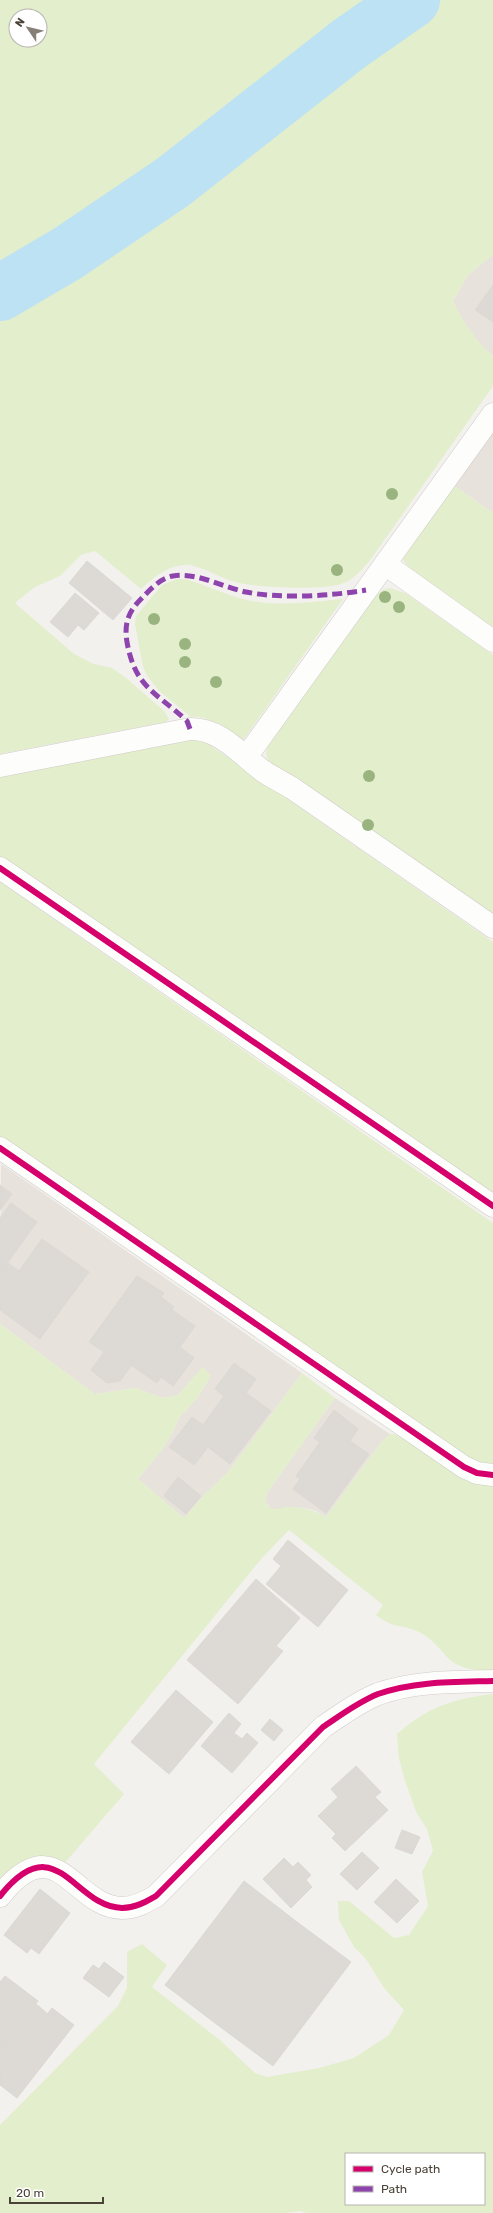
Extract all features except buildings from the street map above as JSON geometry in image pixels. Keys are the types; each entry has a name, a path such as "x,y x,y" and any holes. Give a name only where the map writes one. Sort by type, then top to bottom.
{"street":[{"path":"247,756 493,414"},
{"path":"385,564 493,641"},
{"path":"0,766 190,729 210,731 247,756 261,769 292,788 493,927"},
{"path":"0,868 493,1206"},
{"path":"0,1148 227,1306 464,1467 477,1473 493,1475"},
{"path":"0,1896 11,1882 25,1872 38,1868 50,1868 61,1872 105,1904 122,1908 132,1907 145,1902 156,1896 323,1727 351,1708 378,1694 423,1684 493,1681"}],"shaded area":[{"path":"493,255 493,356 477,342 464,323 453,301 468,275"},
{"path":"493,430 493,513 453,485"},
{"path":"1,1164 302,1373 229,1471 205,1494 184,1518 138,1479 162,1450 173,1432 179,1418 198,1397 211,1376 203,1367 178,1395 163,1398 135,1388 95,1394 0,1324"},
{"path":"335,1398 390,1434 382,1441 326,1517 316,1511 304,1508 287,1507 278,1511 270,1508 265,1501 267,1493"}],"green space":[{"path":"0,0 493,0 493,255 468,275 453,301 470,331 493,356 493,386 371,559 356,576 344,583 334,586 290,588 258,586 235,582 195,566 182,565 162,572 141,589 95,551 81,555 60,576 35,587 15,603 74,654 94,664 112,668 125,677 164,711 169,719 166,722 0,754"},
{"path":"453,485 493,513 493,628 410,569 403,560 404,552"},
{"path":"177,579 185,579 239,598 259,602 283,604 343,599 244,739 230,735 206,719 191,717 159,691 148,677 143,667 135,624 136,616 162,585"},
{"path":"390,588 405,593 493,655 493,914 271,764 266,756 267,748 374,597 384,589"},
{"path":"188,739 207,743 493,942 493,1195 0,857 0,775"},
{"path":"0,882 493,1223 493,1467 464,1459 0,1137"},
{"path":"0,1324 95,1394 135,1388 163,1398 178,1395 203,1367 211,1376 198,1397 179,1418 173,1432 162,1450 138,1479 184,1518 205,1494 229,1471 302,1373 335,1398 267,1493 265,1501 270,1508 304,1508 317,1512 326,1517 382,1441 390,1434 394,1434 493,1485 493,1671 474,1670 462,1667 451,1661 423,1634 388,1622 376,1615 383,1605 289,1530 262,1558 94,1764 124,1794 63,1865 36,1858 19,1863 0,1881"},
{"path":"493,1694 493,2213 307,2213 300,2211 285,2213 0,2213 0,2125 118,2006 127,1988 127,1952 142,1944 167,1965 152,1987 221,2041 255,2073 267,2077 319,2068 354,2058 389,2035 404,2010 384,1988 366,1959 354,1947 339,1920 338,1901 349,1901 394,1938 409,1935 428,1906 422,1872 433,1851 427,1829 417,1814 405,1781 399,1759 397,1734 419,1717 430,1711 465,1699"}],"waterway":[{"path":"0,293 68,253 173,182 349,44 412,0"}],"marked path":[{"path":"190,729 187,721 148,688 141,680 135,670 127,642 126,630 130,614 137,604 156,585 168,577 182,575 200,578 237,590 260,594 306,596 366,590"}],"cycle path":[{"path":"0,868 493,1206"},
{"path":"0,1148 464,1467 477,1473 493,1475"},
{"path":"0,1896 20,1876 36,1868 51,1868 64,1875 90,1896 105,1904 122,1908 140,1904 156,1896 323,1727 350,1709 378,1694 421,1684 493,1681"}]}
